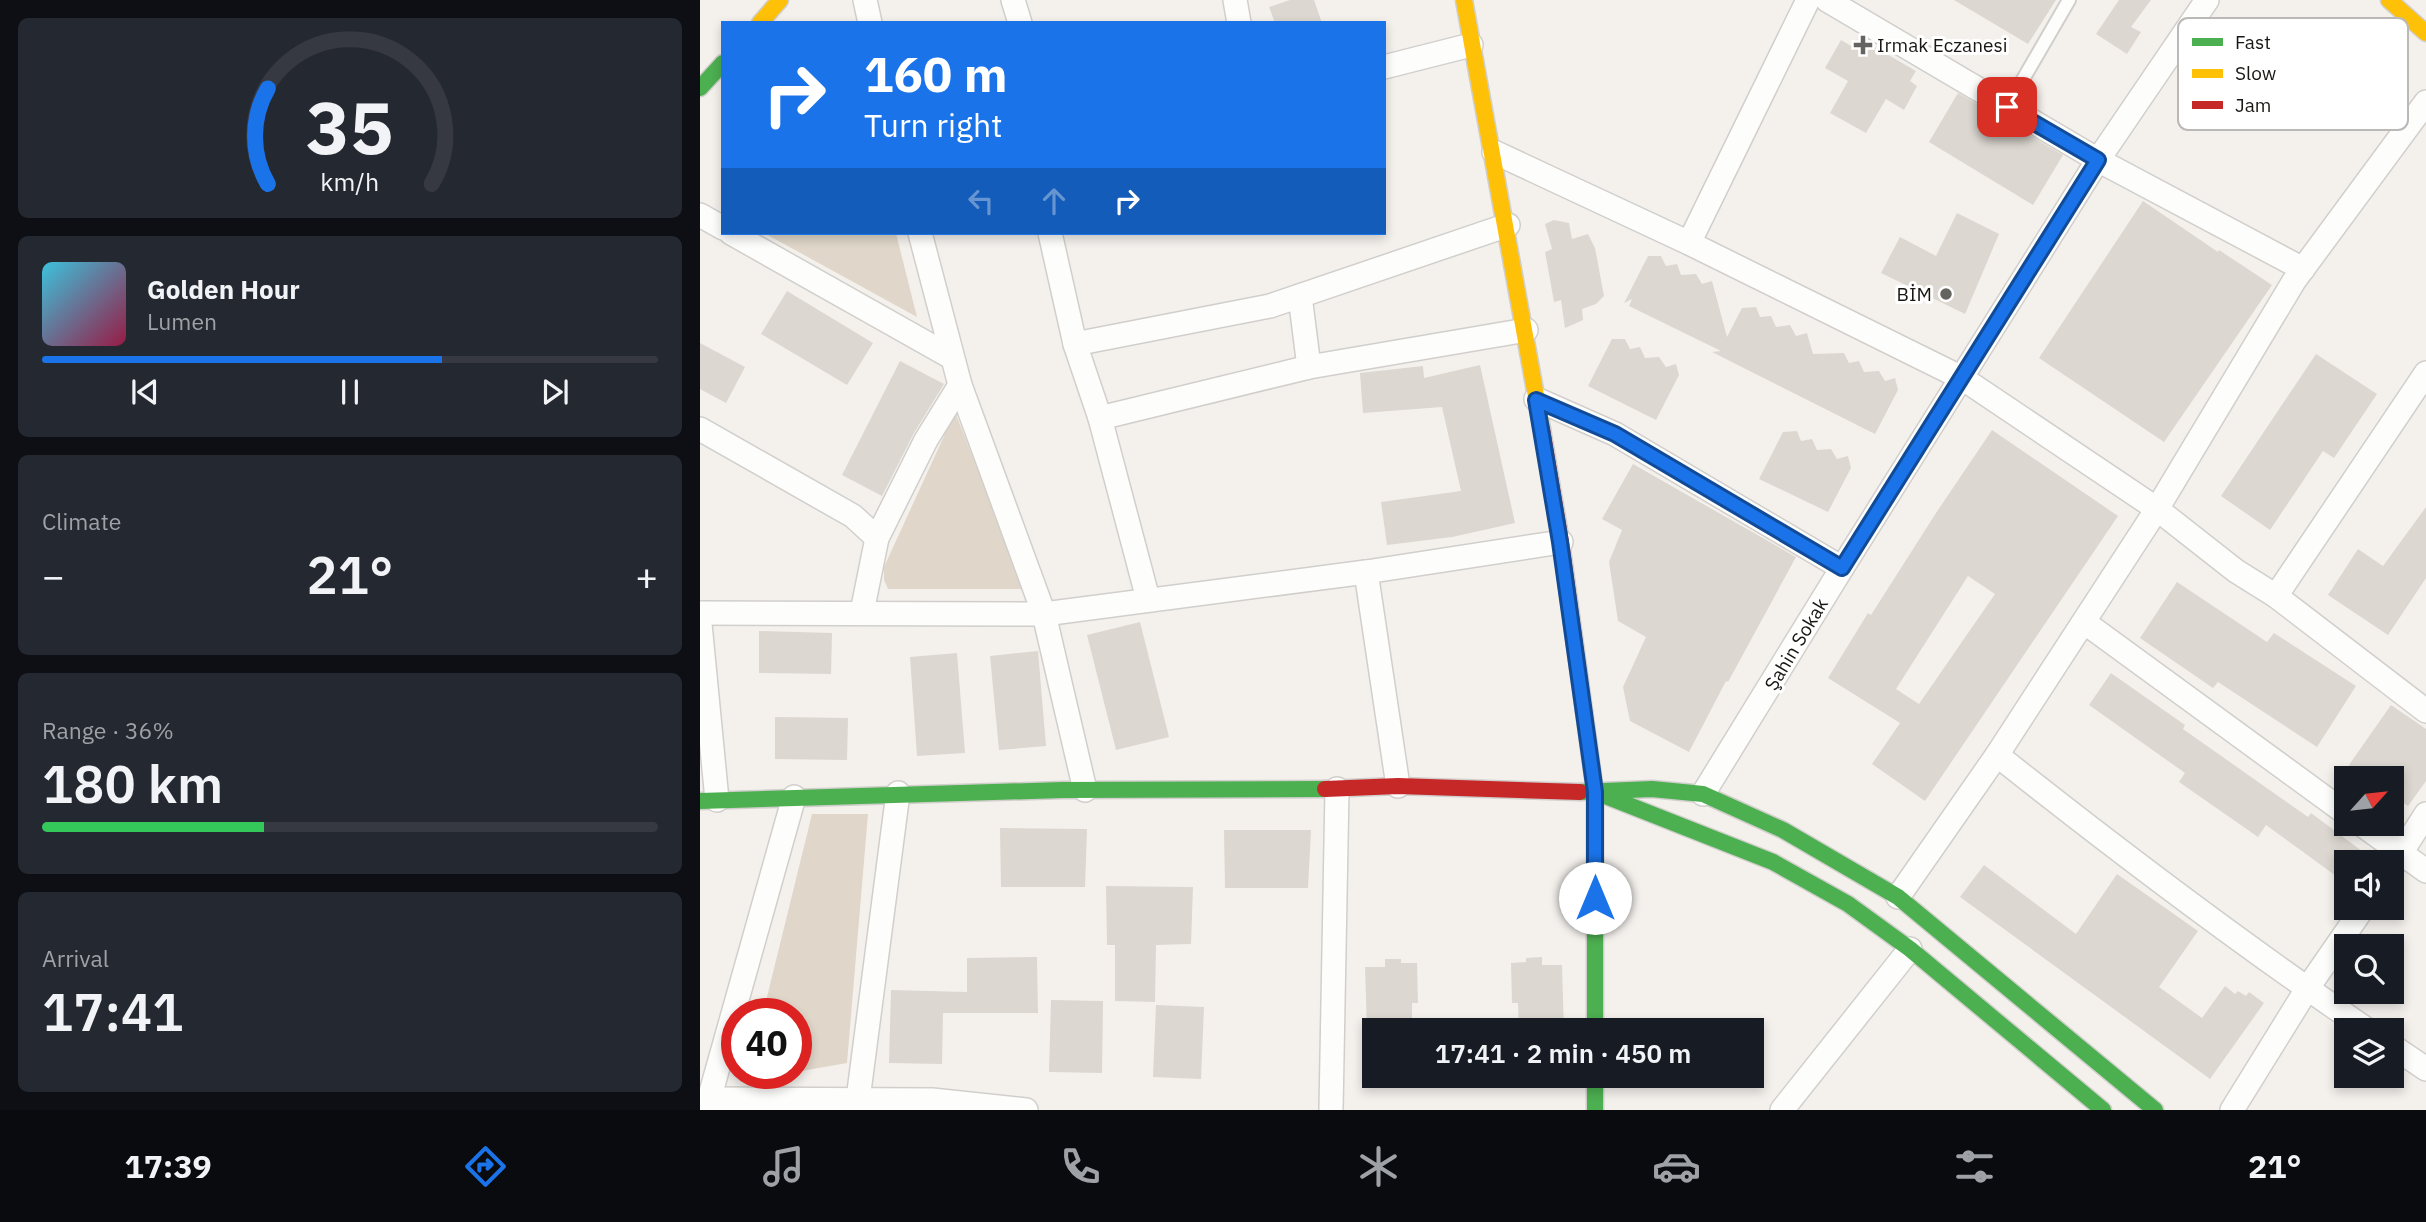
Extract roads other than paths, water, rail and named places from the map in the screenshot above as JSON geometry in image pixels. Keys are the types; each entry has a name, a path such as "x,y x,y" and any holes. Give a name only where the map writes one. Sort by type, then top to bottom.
{"main road":[{"path":"762,21 780,0"},
{"path":"1464,0 1527,330 1595,792 1595,1018"},
{"path":"2389,0 2426,33"},
{"path":"2401,0 2426,16"},
{"path":"700,88 721,65"},
{"path":"709,800 898,793 1337,789 1398,786 1595,792 1652,789 1703,794 1783,830 1898,897 2155,1110"},
{"path":"1595,792 1773,862 1849,904 1910,950 2103,1110"},
{"path":"1595,1088 1595,1110"}],"street":[{"path":"865,0 870,21"},
{"path":"1013,0 1019,21"},
{"path":"1235,0 1240,21"},
{"path":"1689,243 1808,0"},
{"path":"1827,0 2098,160 2303,269"},
{"name":"Şahin Sokak","path":"2195,18 2207,0"},
{"name":"Şahin Sokak","path":"1703,794 2098,160 2178,43"},
{"path":"1386,66 1471,45"},
{"path":"2408,126 2426,102"},
{"path":"1898,897 1997,755 2157,509 2303,269 2405,130"},
{"path":"1494,152 1689,243 1962,378 2157,509 2236,571 2276,597 2426,711"},
{"path":"700,215 721,227"},
{"path":"1075,344 1270,306 1508,225"},
{"path":"735,235 951,357"},
{"path":"920,235 960,385 1044,614 1085,790"},
{"path":"1051,235 1075,344 1100,418 1148,599"},
{"path":"1300,296 1309,367"},
{"path":"1100,418 1309,367 1527,330"},
{"path":"2276,597 2426,373"},
{"path":"862,612 877,538 926,440 960,385"},
{"path":"1536,400 1615,434 1842,568"},
{"path":"700,429 853,516 877,538"},
{"path":"700,613 1044,614 1366,572 1560,542"},
{"path":"1366,572 1398,786"},
{"path":"2084,622 2334,805"},
{"path":"700,624 709,800"},
{"path":"1997,755 2112,846 2350,1018"},
{"path":"1331,1110 1337,789"},
{"path":"858,1100 898,793"},
{"path":"794,797 705,1103 932,1100 1018,1110"},
{"path":"2403,850 2426,814"},
{"path":"2373,836 2387,850"},
{"path":"2404,863 2426,871"},
{"path":"2232,1110 2307,989 2355,920"},
{"path":"1782,1110 1910,950"},
{"path":"2404,1054 2426,1069"}],"lane":[{"path":"2007,107 2068,0"}],"place":[{"name":"Irmak Eczanesi","path":"1863,45"},
{"name":"BİM","path":"1946,294"}]}
